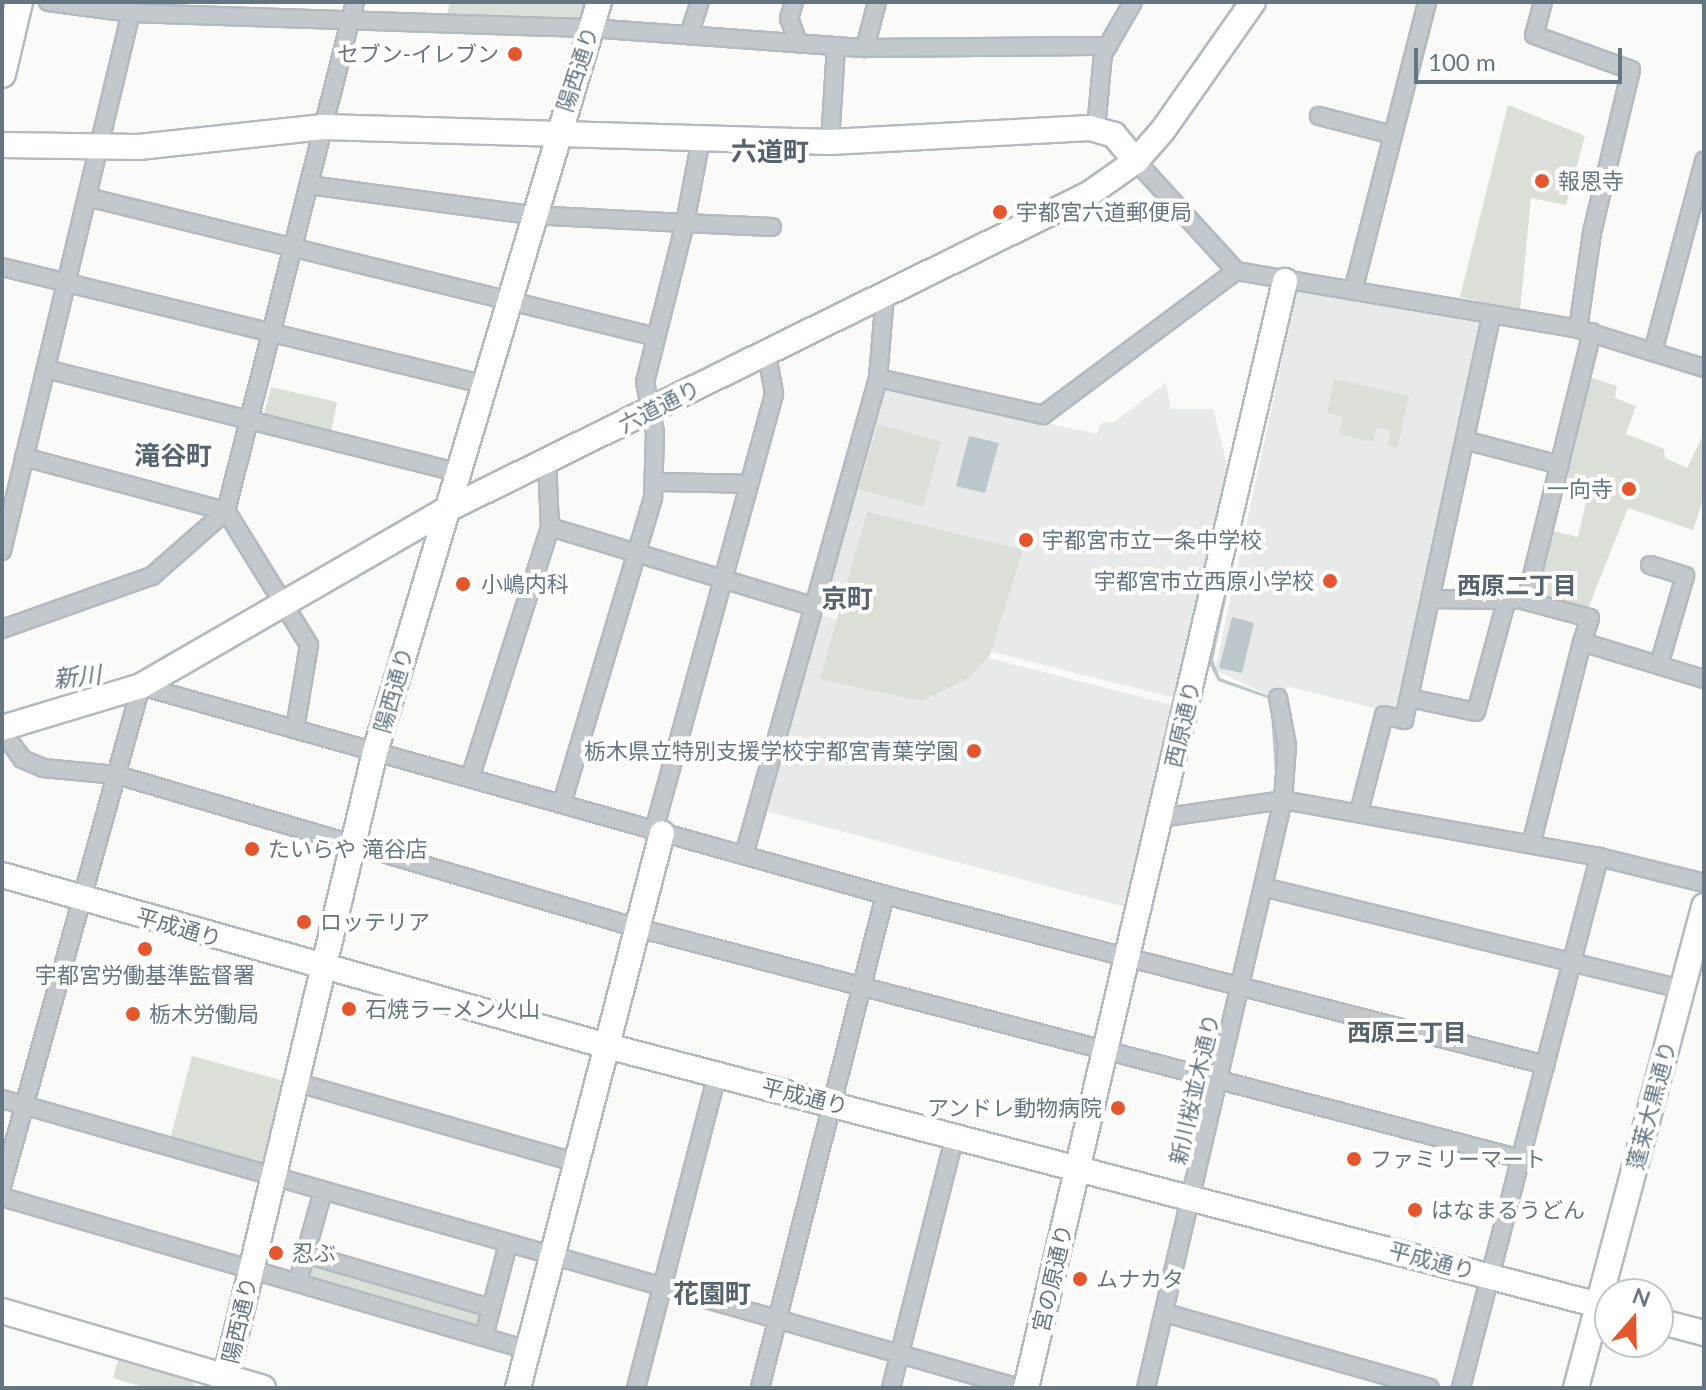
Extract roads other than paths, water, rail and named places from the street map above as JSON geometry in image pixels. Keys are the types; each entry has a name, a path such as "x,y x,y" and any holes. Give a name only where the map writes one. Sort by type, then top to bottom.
{"main road":[{"path":"2,74 19,2"}],"street":[{"path":"48,2 350,22 590,28 865,48 1108,46"},
{"path":"2,629 152,576 226,511 252,419 355,2"},
{"name":"陽西通り","path":"224,1382 375,752 531,215 599,2"},
{"path":"689,35 700,2"},
{"path":"794,2 789,18 798,43"},
{"path":"865,48 877,2"},
{"path":"1096,129 1108,46 1133,2"},
{"name":"六道通り","path":"2,730 141,686 444,511 651,412 766,350 1089,194 1136,161 1253,2"},
{"path":"1353,291 1427,2"},
{"path":"1526,601 1560,465 1631,70 1534,35 1543,2"},
{"path":"2,551 132,8"},
{"path":"830,142 836,46"},
{"path":"1319,116 1393,135"},
{"path":"2,145 98,147 323,127 558,130 701,139 830,142 1096,129 1119,139 1236,271 1585,331 1654,348 1704,368"},
{"path":"562,804 638,553 656,482 651,412 645,382 652,336 685,223 701,139"},
{"path":"1654,348 1704,161"},
{"path":"309,185 531,215 772,227"},
{"path":"87,197 294,245 652,336"},
{"path":"2,267 481,384"},
{"path":"878,378 1043,415 1236,271"},
{"name":"西原通り","path":"1078,1167 1285,281"},
{"path":"744,855 878,378 885,294"},
{"path":"1359,812 1384,715 1404,720 1468,441 1492,314"},
{"path":"518,1388 638,928 658,832 723,579 774,393 766,350"},
{"path":"46,369 455,472"},
{"path":"1468,441 1560,465"},
{"path":"24,457 226,511 286,600 311,661 295,729"},
{"path":"470,778 550,527 547,462"},
{"path":"656,482 749,484"},
{"path":"550,527 812,606"},
{"path":"1650,565 1685,576 1659,665"},
{"path":"1432,599 1526,601 1590,618 1532,841"},
{"path":"1409,698 1476,712 1507,599"},
{"path":"1582,642 1704,679"},
{"path":"2,1186 141,686 885,895 1241,984 1545,1065"},
{"name":"新川桜並木通り","path":"1146,1388 1283,800 1287,745 1278,698"},
{"path":"2,730 22,759 43,768 117,775 638,928 1521,1159"},
{"path":"1160,818 1283,800 1532,841 1704,883"},
{"path":"1461,1388 1599,857"},
{"name":"平成通り","path":"2,875 321,968 607,1046 1594,1303"},
{"path":"1263,887 1681,989"},
{"path":"760,1388 885,895"},
{"name":"蓬莱大黒通り","path":"1611,1278 1704,906"},
{"path":"636,1388 717,1074"},
{"path":"295,1082 578,1163"},
{"path":"2,1099 1019,1388"},
{"path":"891,1388 955,1135"},
{"name":"宮の原通り","path":"1026,1388 1078,1167"},
{"path":"298,1281 323,1191"},
{"path":"2,1197 252,1267 528,1350"},
{"path":"484,1336 508,1244"},
{"path":"306,1254 491,1308"},
{"path":"2,1311 224,1382 263,1388"},
{"path":"1165,1313 1430,1388"},
{"path":"1674,1325 1704,1333"},
{"name":"蓬莱大黒通り","path":"1576,1388 1594,1335"}],"place":[{"name":"セブン-イレブン","path":"515,54"},
{"name":"報恩寺","path":"1542,181"},
{"name":"宇都宮六道郵便局","path":"1000,212"},
{"name":"一向寺","path":"1629,489"},
{"name":"宇都宮市立一条中学校","path":"1026,540"},
{"name":"宇都宮市立西原小学校","path":"1330,581"},
{"name":"小嶋内科","path":"463,584"},
{"name":"栃木県立特別支援学校宇都宮青葉学園","path":"974,751"},
{"name":"たいらや 滝谷店","path":"252,849"},
{"name":"ロッテリア","path":"304,922"},
{"name":"宇都宮労働基準監督署","path":"145,949"},
{"name":"石焼ラーメン火山","path":"349,1009"},
{"name":"栃木労働局","path":"133,1014"},
{"name":"アンドレ動物病院","path":"1118,1108"},
{"name":"ファミリーマート","path":"1354,1159"},
{"name":"はなまるうどん","path":"1415,1210"},
{"name":"忍ぶ","path":"276,1253"},
{"name":"ムナカタ","path":"1080,1279"}],"district":[{"name":"六道町","path":"770,152"},
{"name":"滝谷町","path":"173,456"},
{"name":"西原二丁目","path":"1517,585"},
{"name":"京町","path":"847,599"},
{"name":"西原三丁目","path":"1407,1032"},
{"name":"花園町","path":"712,1294"}],"water label":[{"name":"新川","path":"77,676"}]}
